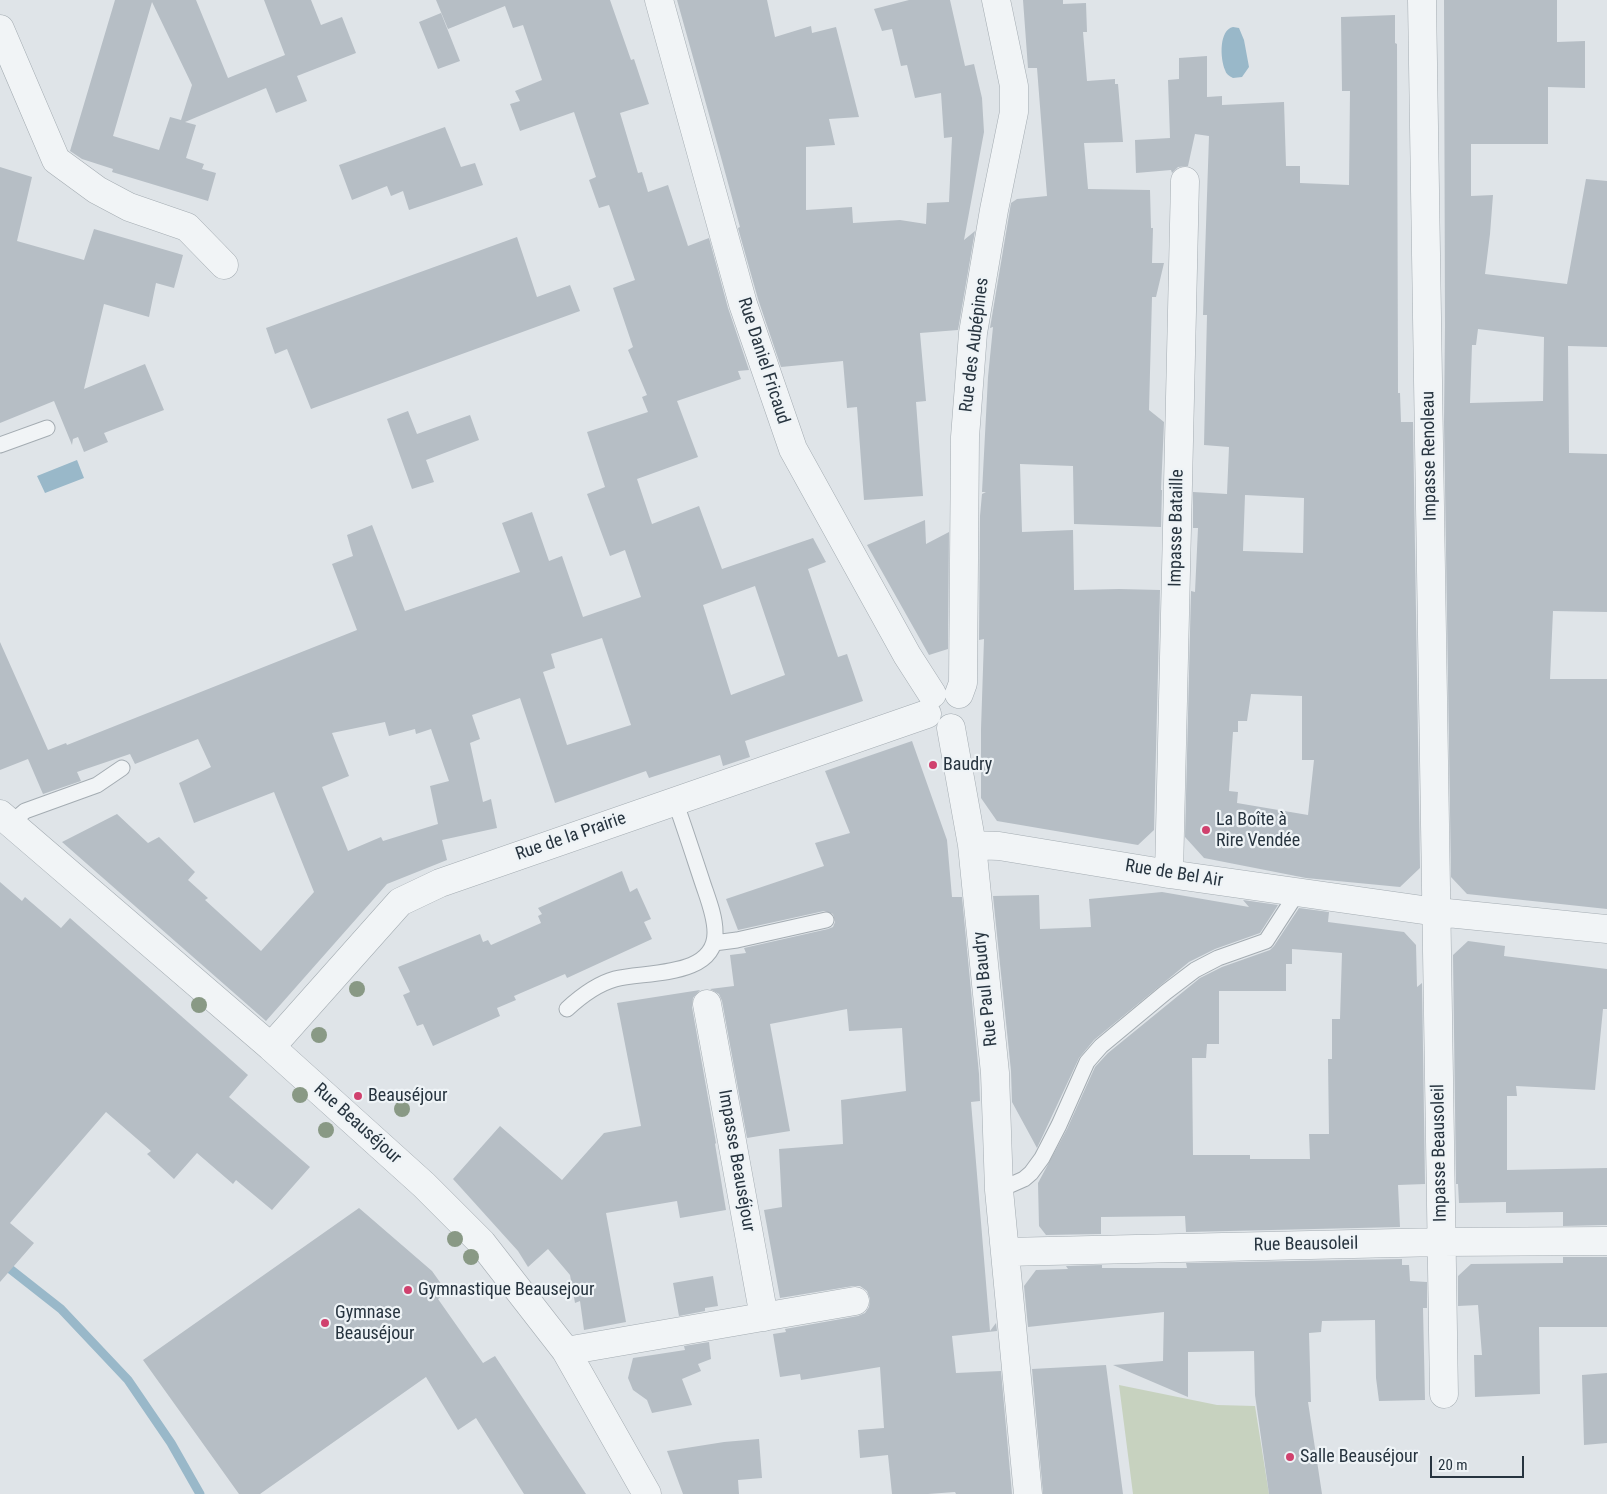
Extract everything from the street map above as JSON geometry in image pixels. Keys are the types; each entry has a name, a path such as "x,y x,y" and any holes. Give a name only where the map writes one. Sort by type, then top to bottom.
{"street":[{"name":"Rue Daniel Fricaud","path":"659,0 743,304 793,449 907,655 929,704"},
{"name":"Rue des Aubépines","path":"959,694 963,682 965,437 974,333 994,210 1014,112 1014,86 996,0"},
{"name":"Impasse Renoleau","path":"1422,0 1437,912"},
{"path":"0,29 56,160 97,190 129,207 187,227 224,265"},
{"name":"Impasse Bataille","path":"1169,874 1185,181"},
{"path":"945,689 952,689 959,694 965,704 965,716 962,722 951,728 938,727 933,724 929,704 945,689"},
{"name":"Rue de la Prairie","path":"271,1047 400,902 440,883 675,801 929,704"},
{"name":"Rue Paul Baudry","path":"951,728 972,845 994,1073 999,1190 1028,1494"},
{"name":"Rue Beauséjour","path":"5,818 271,1047 424,1185 482,1243 566,1351 647,1494"},
{"name":"Rue de Bel Air","path":"972,845 999,846 1169,874 1437,912 1607,929"},
{"name":"Impasse Beausoleil","path":"1437,912 1444,1394"},
{"name":"Impasse Beauséjour","path":"707,1004 764,1317"},
{"name":"Rue Beausoleil","path":"1005,1252 1441,1242 1607,1241"},
{"path":"566,1351 855,1301"}],"lane":[{"path":"0,445 47,428"},
{"path":"5,818 98,786 122,768"},
{"path":"567,1008 595,987 615,979 691,967 708,955 714,944 715,931 710,904 675,801"},
{"path":"999,1190 1031,1173 1042,1158 1087,1062 1101,1046 1195,970 1218,958 1266,941 1292,901 1293,892"},
{"path":"714,944 826,920"}],"green space":[{"path":"1119,1385 1217,1405 1255,1406 1269,1494 1133,1494"}],"water":[{"path":"1233,27 1239,28 1244,40 1249,67 1242,77 1233,78 1228,75 1223,65 1222,45 1225,33"},
{"path":"77,460 84,478 45,493 37,476"}],"building":[{"path":"115,0 196,0 228,78 285,55 264,0 311,0 321,25 342,17 356,53 297,76 307,101 276,113 266,88 185,122 196,125 186,158 204,164 202,169 216,173 208,201 112,172 113,169 82,159 70,151","holes":["152,2 192,85 181,120 170,117 159,150 113,136"]},
{"path":"436,0 610,0 631,60 634,59 649,104 620,113 638,173 642,172 648,192 668,185 688,246 709,238 728,308 749,370 738,371 741,379 677,401 698,457 637,479 652,524 699,506 722,569 813,538 826,562 808,569 838,657 847,654 863,701 745,741 750,757 723,766 720,755 649,778 646,771 555,803 520,698 472,715 480,739 470,743 483,802 491,799 497,828 442,840 447,860 387,884 266,1021 62,842 117,814 148,843 159,837 195,872 188,880 208,898 205,900 261,951 314,892 274,792 194,823 179,783 211,767 198,739 135,764 130,754 77,772 81,781 43,794 28,759 0,770 0,642 48,750 66,743 67,745 357,630 332,564 353,556 347,535 372,525 405,611 520,572 502,523 532,512 549,561 562,556 583,617 641,597 625,550 610,556 587,494 605,487 587,432 648,412 642,397 647,395 628,350 633,347 613,288 635,280 609,205 599,208 589,180 596,177 574,112 520,131 510,104 520,101 515,91 542,80 523,25 513,28 505,6 448,29","holes":["755,586 785,675 731,695 703,605","602,638 631,725 567,745 543,672 555,668 551,654","385,722 389,736 415,729 416,734 431,729 449,781 430,786 438,824 383,841 381,837 348,851 322,787 349,776 332,733"]},
{"path":"677,0 767,0 775,37 811,26 812,33 836,27 859,117 829,119 835,145 806,147 806,210 852,207 853,223 900,220 926,224 927,203 949,202 952,137 944,138 941,93 915,98 907,65 901,66 892,29 882,31 874,9 909,0 950,0 965,66 974,64 982,98 984,132 964,240 975,231 958,330 920,333 926,401 916,402 923,496 864,500 857,407 847,408 843,361 781,367 758,299"},
{"path":"1023,0 1063,0 1063,4 1086,3 1087,32 1083,32 1087,81 1115,79 1115,84 1118,84 1123,142 1084,143 1088,189 1150,190 1151,228 1153,228 1152,263 1164,263 1156,297 1152,297 1149,410 1164,422 1161,527 1074,524 1073,466 1020,464 1022,532 1073,530 1074,590 1160,590 1154,830 1138,845 997,821 981,798 984,639 979,640 980,516 982,494 986,492 982,492 988,377 993,327 990,328 1011,203 1017,199 1047,196 1037,68 1028,68"},
{"path":"1444,0 1557,0 1557,42 1585,41 1585,88 1548,87 1548,144 1471,144 1471,196 1493,195 1485,274 1567,284 1586,179 1607,181 1607,347 1568,346 1569,453 1607,454 1607,612 1553,611 1550,679 1607,679 1607,909 1467,894 1451,877 1444,422","holes":["1478,329 1544,337 1543,401 1470,403 1472,345 1476,345"]},
{"path":"441,13 460,61 438,69 419,22"},
{"path":"1395,15 1395,43 1397,44 1398,393 1400,393 1401,422 1413,422 1420,868 1400,887 1306,878 1204,858 1185,837 1191,591 1195,592 1198,528 1193,528 1193,492 1227,494 1229,447 1204,445 1207,315 1203,315 1209,136 1195,134 1188,166 1178,167 1172,173 1171,170 1136,173 1135,140 1170,138 1168,80 1179,79 1179,58 1207,56 1207,97 1222,96 1222,105 1284,102 1286,166 1300,166 1300,183 1349,185 1350,91 1342,91 1341,17","holes":["1245,495 1304,498 1303,553 1243,551","1251,694 1302,696 1302,760 1314,760 1308,815 1237,803 1238,792 1229,791 1233,732 1238,732 1238,721 1247,721"]},
{"path":"445,127 461,167 475,163 483,185 409,210 403,191 391,196 387,186 352,200 339,165"},
{"path":"0,167 32,177 17,241 84,260 94,229 183,255 174,288 156,283 149,317 104,304 84,389 145,364 164,410 104,433 108,442 84,452 78,437 73,439 72,445 54,401 0,423"},
{"path":"517,237 537,297 570,285 580,311 311,409 287,349 275,354 266,328"},
{"path":"408,411 417,434 470,415 479,440 426,460 434,482 412,489 387,419"},
{"path":"925,520 926,544 949,532 948,649 929,655 867,545"},
{"path":"912,741 947,840 952,897 962,897 979,1074 980,1101 971,1102 990,1331 996,1323 997,1331 952,1336 956,1373 1001,1371 1012,1494 956,1494 955,1492 892,1494 888,1455 860,1458 858,1430 884,1428 880,1367 801,1380 800,1374 780,1377 773,1334 786,1332 785,1329 858,1316 865,1313 869,1307 870,1299 867,1291 860,1286 780,1298 764,1210 782,1207 779,1149 843,1144 841,1100 906,1091 902,1028 849,1031 847,1009 770,1024 790,1131 747,1138 722,1001 719,994 710,989 734,986 730,955 746,953 744,948 833,927 835,922 833,914 824,911 738,930 726,899 824,866 815,843 850,833 825,771"},
{"path":"622,871 630,892 637,888 651,919 644,922 652,939 567,978 565,974 514,996 516,1000 497,1008 500,1016 433,1046 423,1024 417,1026 403,995 410,992 398,967 480,934 483,942 488,940 491,945 541,923 538,916 542,914 538,908"},
{"path":"0,882 22,901 25,897 61,928 70,918 248,1075 229,1097 310,1167 272,1210 236,1180 233,1184 197,1153 174,1179 147,1154 151,1151 106,1112 10,1223 34,1243 0,1282"},
{"path":"1162,892 1249,907 1243,900 1278,905 1260,933 1215,949 1189,962 1094,1040 1079,1058 1037,1148 1012,1102 1011,1071 993,896 1039,895 1040,929 1091,927 1089,899"},
{"path":"1299,908 1329,912 1328,922 1404,932 1416,945 1417,987 1422,983 1425,1184 1398,1185 1400,1227 1186,1232 1185,1216 1101,1217 1101,1234 1046,1235 1039,1226 1038,1183 1067,1129 1095,1067 1108,1053 1200,978 1222,967 1270,950","holes":["1292,949 1342,953 1340,1019 1332,1019 1332,1059 1328,1059 1329,1134 1309,1134 1310,1159 1250,1159 1250,1155 1193,1155 1192,1058 1206,1058 1207,1044 1219,1044 1219,991 1286,991 1286,964 1292,964"]},
{"path":"1468,941 1505,946 1504,956 1607,969 1607,1009 1603,1009 1595,1090 1516,1086 1517,1096 1507,1096 1507,1170 1607,1168 1607,1225 1563,1226 1563,1212 1506,1213 1506,1202 1459,1203 1458,1184 1456,1184 1453,955"},
{"path":"700,990 693,998 692,1007 726,1210 680,1218 677,1201 606,1213 626,1322 584,1330 580,1301 575,1303 570,1275 548,1249 528,1267 518,1251 453,1179 500,1126 562,1180 604,1133 641,1126 617,1003"},
{"name":"Gymnase Beauséjour","path":"359,1208 432,1271 447,1292 438,1299 483,1363 495,1356 586,1494 524,1494 476,1418 458,1430 426,1377 260,1494 239,1494 143,1360"},
{"path":"1563,1257 1607,1257 1607,1327 1539,1327 1540,1394 1475,1397 1474,1355 1482,1355 1478,1305 1458,1306 1458,1276 1471,1264 1563,1263"},
{"path":"1402,1259 1402,1265 1409,1265 1410,1281 1427,1282 1427,1308 1423,1308 1425,1400 1379,1401 1376,1378 1375,1320 1322,1321 1321,1332 1309,1333 1311,1402 1308,1402 1322,1494 1269,1494 1255,1395 1254,1351 1188,1352 1188,1397 1113,1365 1163,1361 1164,1312 1028,1327 1024,1286 1036,1270 1068,1269 1066,1266 1102,1265 1102,1268 1187,1268 1186,1263"},
{"path":"713,1276 718,1306 705,1308 705,1311 679,1316 673,1283"},
{"path":"709,1342 711,1359 698,1364 701,1371 682,1379 692,1405 652,1413 647,1400 633,1390 628,1378 633,1358 685,1350 684,1346"},
{"path":"1106,1365 1123,1494 1043,1494 1032,1369"},
{"path":"1607,1373 1607,1443 1584,1445 1582,1375"},
{"path":"759,1439 762,1478 738,1480 739,1494 683,1494 667,1451 724,1442"}],"waterway":[{"path":"0,1261 61,1309 128,1380 171,1443 200,1494"}],"place":[{"name":"Baudry","path":"933,765"},
{"name":"La Boîte à Rire Vendée","path":"1206,830"},
{"name":"Beauséjour","path":"358,1096"},
{"name":"Gymnastique Beausejour","path":"408,1290"},
{"name":"Gymnase Beauséjour","path":"325,1323"},
{"name":"Salle Beauséjour","path":"1290,1457"}]}
